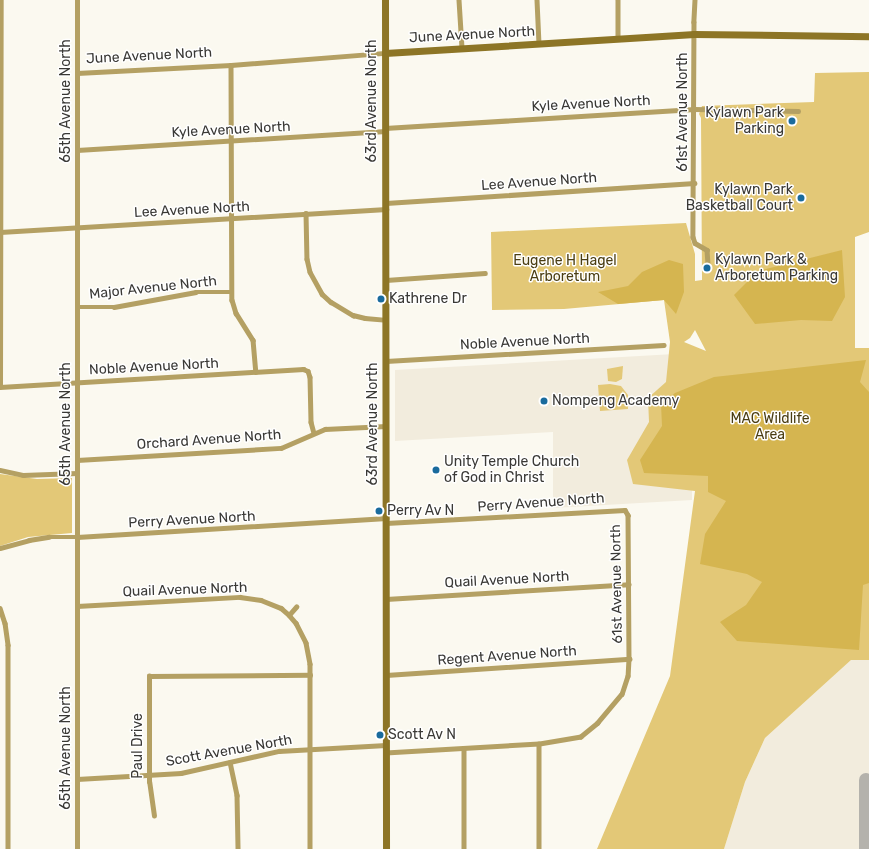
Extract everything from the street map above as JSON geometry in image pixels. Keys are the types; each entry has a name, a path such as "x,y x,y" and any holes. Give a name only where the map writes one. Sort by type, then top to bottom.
{"street":[{"path":"0,387 1,0"},
{"name":"65th Avenue North","path":"77,0 77,849"},
{"name":"63rd Avenue North","path":"385,0 386,849"},
{"path":"459,0 462,48"},
{"path":"537,0 539,44"},
{"path":"618,0 618,39"},
{"name":"61st Avenue North","path":"695,0 693,237 695,243 707,250 708,265"},
{"name":"June Avenue North","path":"77,73 231,65 385,53 694,34 869,36"},
{"path":"231,65 232,292 236,313 253,340 256,372"},
{"name":"Kyle Avenue North","path":"77,150 231,142 385,129 694,109 798,111"},
{"name":"Lee Avenue North","path":"0,232 231,219 694,183"},
{"path":"306,213 307,259 310,272 322,294 331,302 353,315 386,320"},
{"path":"386,280 485,273"},
{"name":"Major Avenue North","path":"77,307 114,306 196,292 232,292"},
{"name":"Noble Avenue North","path":"386,361 664,345"},
{"name":"Noble Avenue North","path":"0,387 303,369 308,371 310,378 310,422 314,433"},
{"name":"Orchard Avenue North","path":"77,460 281,448 314,433 334,427 386,426"},
{"path":"0,470 23,475 77,473"},
{"name":"61st Avenue North","path":"625,510 628,515 629,659"},
{"name":"Perry Avenue North","path":"0,548 42,538 625,510"},
{"name":"Quail Avenue North","path":"386,599 629,584"},
{"name":"Quail Avenue North","path":"77,606 245,597 271,603 289,615 296,623 306,643 310,675 310,849"},
{"path":"289,615 296,607"},
{"path":"0,608 8,646 8,849"},
{"path":"386,753 539,744 580,737 598,723 622,694 628,676 629,659"},
{"name":"Regent Avenue North","path":"386,675 629,659"},
{"name":"Paul Drive","path":"154,816 149,775 150,676 310,675"},
{"path":"539,744 539,849"},
{"name":"Scott Avenue North","path":"77,779 182,773 280,751 310,748 386,745"},
{"path":"464,749 464,849"},
{"path":"230,762 237,795 238,849"}],"shaded area":[{"path":"842,250 845,297 832,321 801,320 755,324 734,295 758,271"},
{"path":"669,260 683,264 684,292 676,314 664,300 618,304 598,292 628,286 642,272"},
{"name":"Nompeng Academy","path":"692,353 692,500 553,508 553,432 395,441 395,370"},
{"path":"866,360 860,382 869,392 869,583 863,585 859,650 737,641 720,622 746,605 762,582 747,574 700,564 705,534 726,501 708,492 708,476 644,473 640,460 662,426 661,404 675,393 714,377"},
{"path":"851,660 869,660 869,849 724,849 745,782 765,738"}],"green space":[{"name":"MAC Wildlife Area","path":"869,72 869,232 855,237 855,348 869,348 869,660 851,660 765,738 745,782 724,849 597,849 670,676 695,491 633,484 627,460 649,422 648,398 666,382 670,342 664,300 564,309 492,310 491,232 686,223 695,254 695,281 702,280 701,118 699,114 702,106 814,102 815,73","holes":["695,330 706,351 684,342 690,338"]},
{"path":"623,366 622,379 616,382 608,381 607,369"},
{"path":"610,384 621,386 628,395 628,409 600,411 598,385"},
{"path":"0,474 37,479 72,478 72,533 28,537 0,546"}],"taxiway":[{"path":"866,780 866,849"}],"place":[{"name":"Kylawn Park Parking","path":"792,121"},
{"name":"Kylawn Park Basketball Court","path":"801,198"},
{"name":"Kylawn Park & Arboretum Parking","path":"707,268"},
{"name":"Kathrene Dr","path":"381,299"},
{"name":"Nompeng Academy","path":"544,401"},
{"name":"Unity Temple Church of God in Christ","path":"436,470"},
{"name":"Perry Av N","path":"379,511"},
{"name":"Scott Av N","path":"380,735"}],"park label":[{"name":"Eugene H Hagel Arboretum","path":"565,270"}]}
